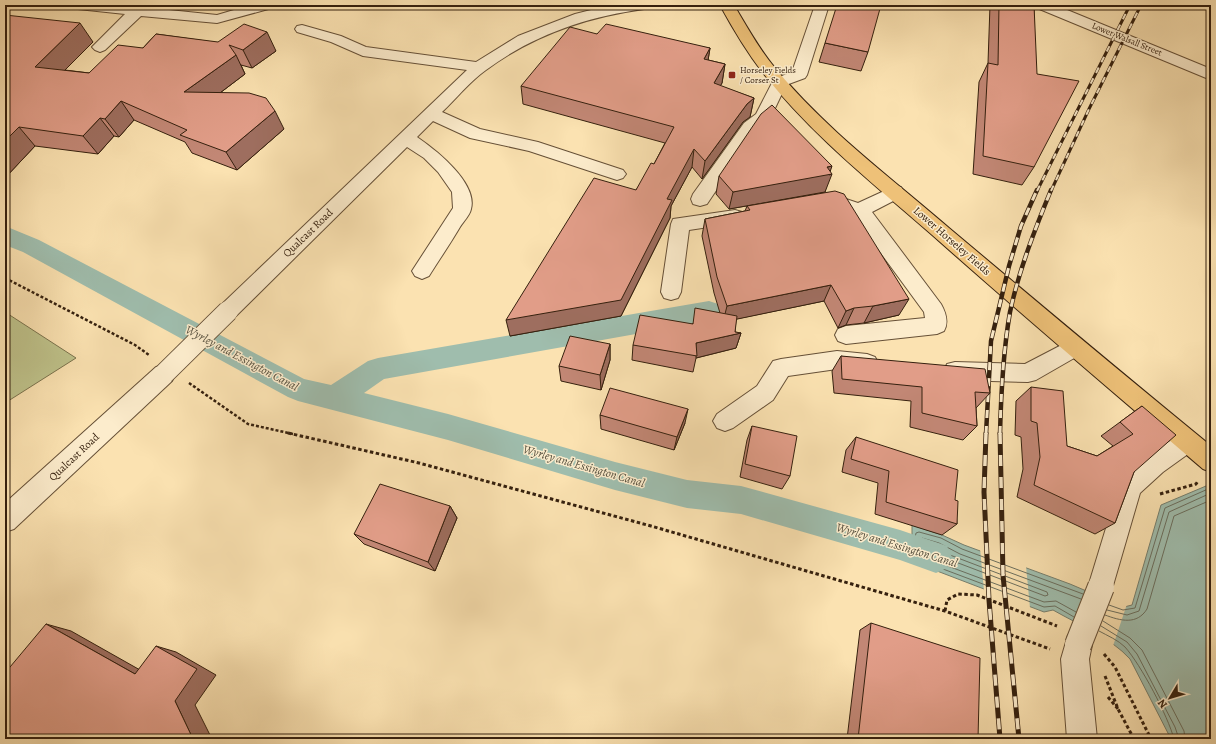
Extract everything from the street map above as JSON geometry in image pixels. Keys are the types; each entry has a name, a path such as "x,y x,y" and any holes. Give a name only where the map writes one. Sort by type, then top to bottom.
{"highway":[{"name":"Lower Horseley Fields","path":"727,5 754,49 780,82 834,138 1075,346 1200,459"}],"street":[{"path":"78,5 217,19 267,5"},
{"name":"Qualcast Road","path":"5,520 168,371 479,68 523,39 580,17 611,7 644,5"},
{"path":"700,199 750,128 763,117 780,82 799,76 822,5"},
{"name":"Lower Walsall Street","path":"1042,5 1101,28 1211,75"},
{"path":"100,46 137,11"},
{"path":"302,29 336,39 363,51 479,68"},
{"path":"431,114 476,134 532,146 617,174"},
{"path":"407,138 430,154 444,168 460,191 461,197 462,209 422,271"},
{"path":"860,210 895,192"},
{"path":"805,204 828,200 860,210 934,310 937,325 846,335"},
{"path":"671,292 680,224 714,221 752,214"},
{"path":"932,369 971,372 1028,373 1075,346"},
{"path":"725,421 765,393 781,368 837,360 884,364"},
{"path":"1082,739 1077,652 1101,587 1130,486 1155,464 1200,459"}],"path":[{"path":"5,278 135,345 168,371 248,424 419,463 651,526 945,610 1077,652"},
{"path":"1154,496 1196,484 1200,459"},
{"path":"1104,672 1118,709 1134,739"},
{"path":"1104,692 1118,709"}],"green space":[{"path":"5,312 76,358 5,403"}],"water":[{"path":"1211,480 1211,739 1171,739 1130,659 1104,638 1053,610 1044,612 924,566 900,545 912,536 912,525 1070,584 1124,607 1132,605 1161,505 1206,486"}],"pier":[{"path":"980,548 1026,566 1030,608 984,591"},
{"path":"1086,589 1124,605 1127,604 1113,646 1072,623"}],"building":[{"path":"837,5 881,5 868,52 825,43"},
{"path":"999,5 1034,5 1037,74 1079,81 1034,167 983,156 988,63 998,65"},
{"path":"5,15 80,23 35,67 89,73 118,45 143,48 156,34 218,42 244,24 267,32 243,50 229,45 236,55 184,92 249,93 266,98 275,111 226,152 180,135 187,130 121,101 105,119 100,118 83,136 19,127 5,141"},
{"path":"606,24 710,48 704,59 725,64 714,83 754,98 747,104 705,161 694,149 667,199 672,200 621,300 506,320 594,178 636,190 651,163 654,164 674,127 521,86 570,27 597,34"},
{"path":"772,105 832,166 827,167 832,174 733,192 719,176 761,114"},
{"path":"835,191 844,194 909,299 854,308 846,311 831,285 727,306 717,277 705,219 750,210 747,206"},
{"path":"695,308 737,316 735,332 741,333 696,343 697,356 633,345 640,315 693,324"},
{"path":"570,336 610,344 600,375 559,366"},
{"path":"841,356 985,369 990,393 975,392 977,426 922,413 922,387 842,379"},
{"path":"1031,387 1063,391 1067,446 1097,456 1133,434 1120,422 1142,406 1176,435 1134,472 1115,523 1034,485 1040,457 1037,423 1031,421"},
{"path":"610,388 688,409 677,437 600,415"},
{"path":"752,426 797,436 790,476 745,464"},
{"path":"856,437 958,470 955,500 958,501 957,524 886,502 889,471 851,459"},
{"path":"380,484 450,506 428,562 354,534"},
{"path":"871,623 980,658 978,739 858,739"},
{"path":"46,624 135,674 156,646 197,669 175,701 193,739 5,739 5,673"}],"waterway":[{"name":"Wyrley and Essington Canal","path":"5,235 31,246 298,389 448,427 615,476 687,494 741,500 900,545 936,557"},
{"path":"335,398 378,369 709,311"}],"railway":[{"path":"1037,191 1130,5"},
{"path":"1051,191 1089,109 1141,5"},
{"path":"986,434 991,341 1009,266 1021,226 1037,190"},
{"path":"1000,434 1003,373 1010,312 1033,235 1051,190"},
{"path":"986,433 984,492 989,600 1000,739"},
{"path":"1000,434 1003,575 1019,739"}],"place":[{"name":"Horseley Fields / Corser St","path":"732,75"}]}
